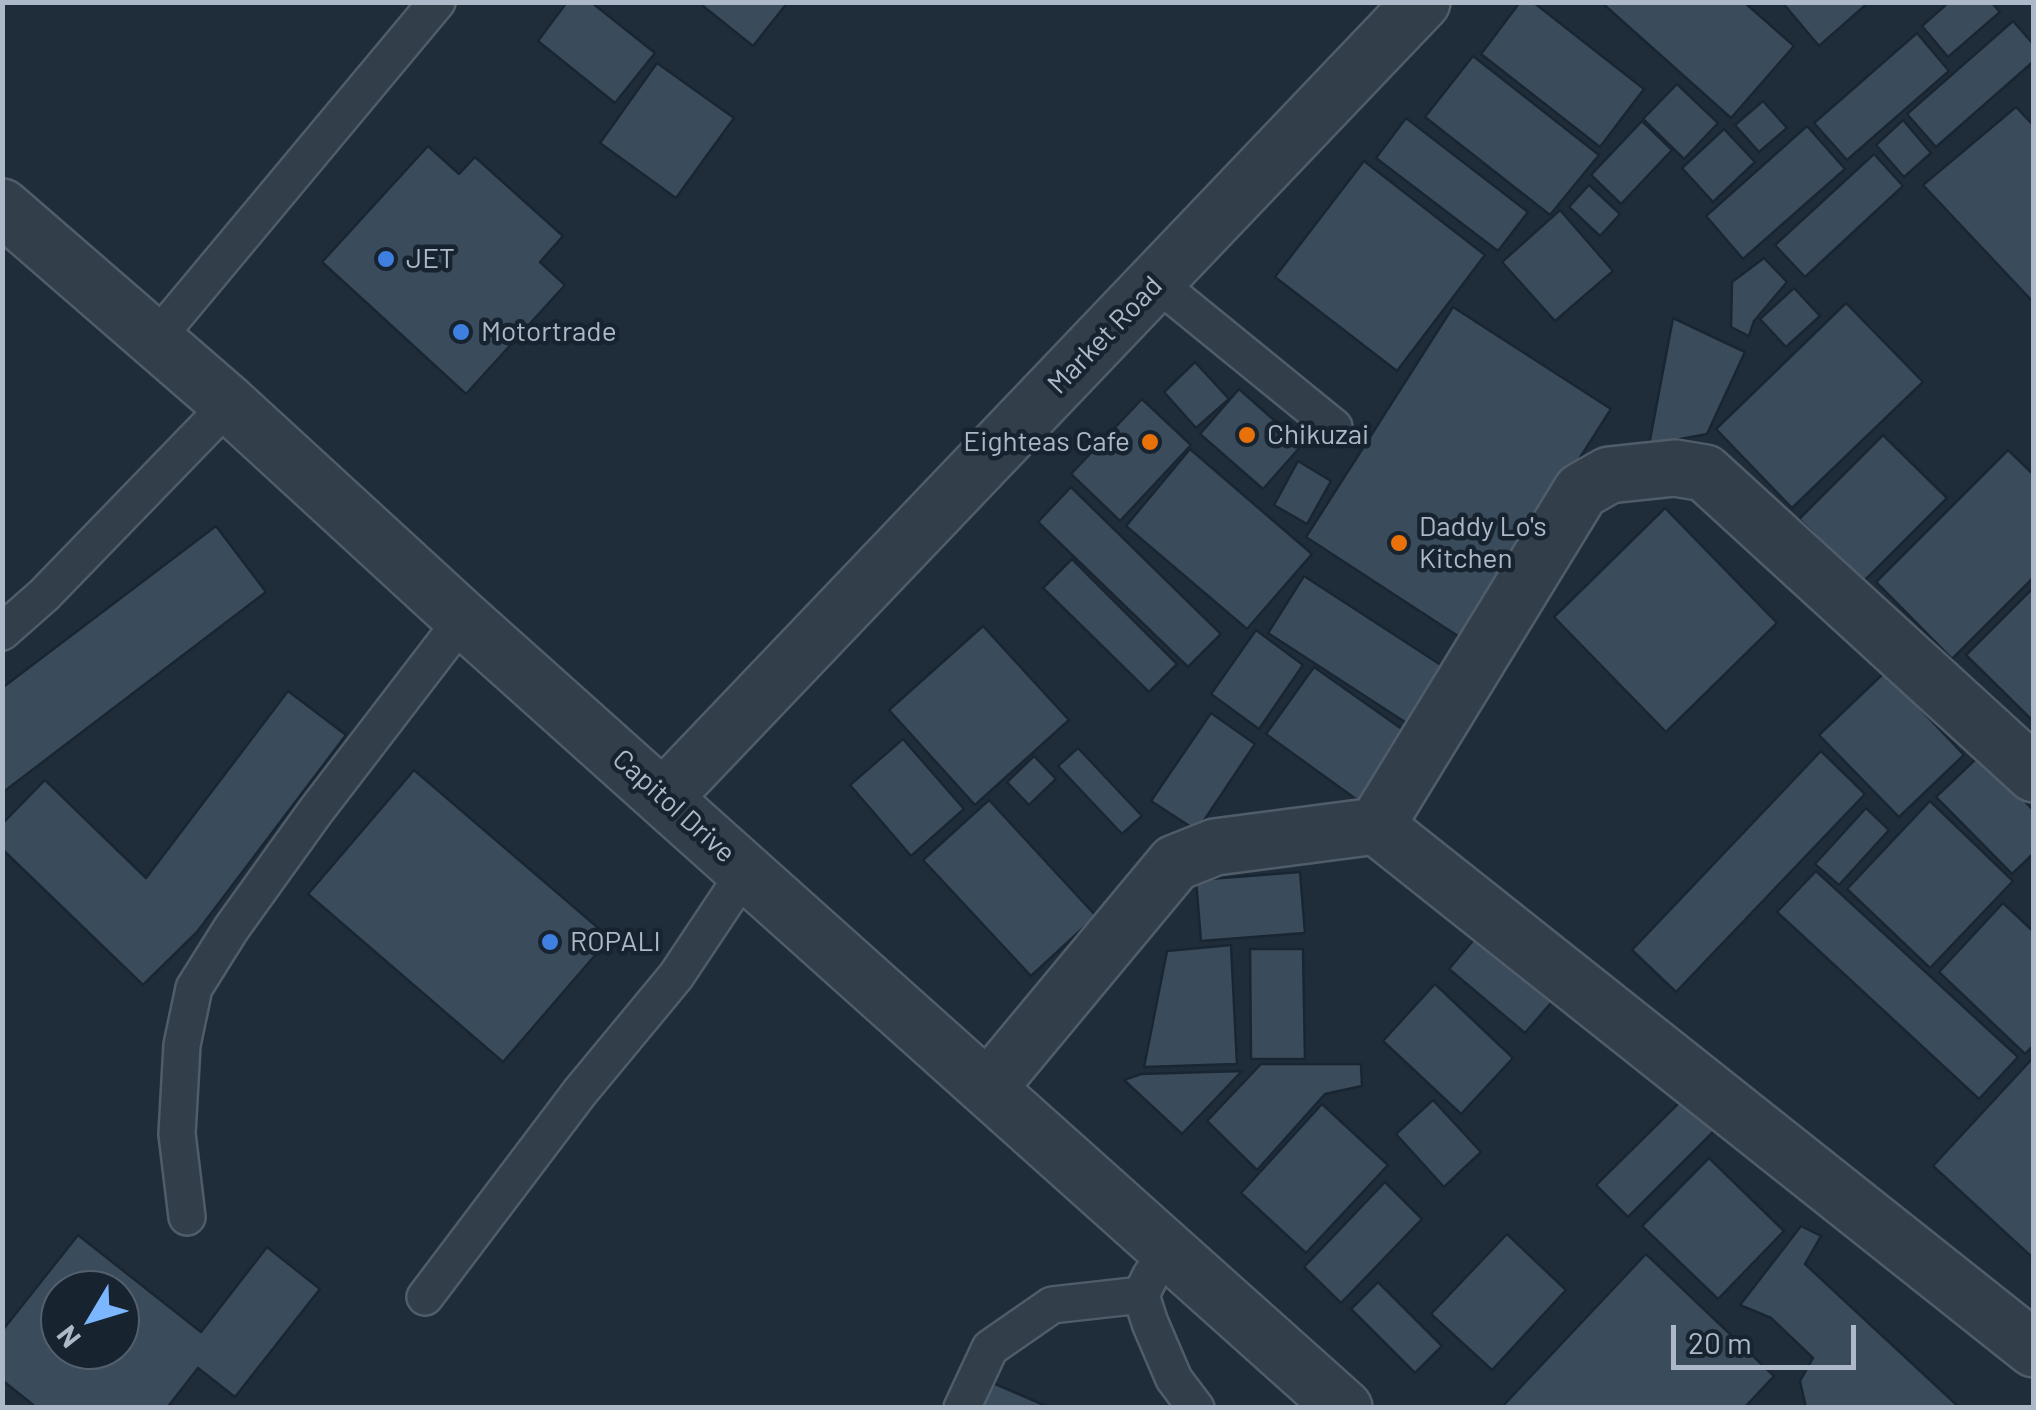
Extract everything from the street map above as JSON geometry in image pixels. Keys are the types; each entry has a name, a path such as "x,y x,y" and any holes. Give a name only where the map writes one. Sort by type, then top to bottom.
{"street":[{"name":"Market Road","path":"664,797 1422,2"},
{"name":"Capitol Drive","path":"2,207 229,404 463,619 1344,1408"},
{"path":"1376,826 1581,491 1610,475 1675,468 1705,473 2034,774"},
{"path":"988,1088 1175,863 1216,847 1376,826 2034,1349"}],"lane":[{"path":"155,340 437,2"},
{"path":"1156,282 1334,428"},
{"path":"2,632 44,595 229,404"},
{"path":"188,1217 177,1134 182,1044 194,988 315,812 463,619"},
{"path":"424,1298 580,1092 676,976 746,871"},
{"path":"1166,1248 1141,1295 1174,1378 1196,1408"},
{"path":"962,1408 990,1348 1052,1305 1141,1295"}],"building":[{"path":"567,2 591,2 655,53 615,103 538,41"},
{"path":"698,2 788,2 753,46"},
{"path":"1520,2 1533,2 1644,89 1600,147 1481,54"},
{"path":"1601,2 1744,2 1794,46 1731,118"},
{"path":"1782,2 1869,2 1819,46"},
{"path":"1949,2 1991,2 2000,12 1948,57 1922,26"},
{"path":"2013,21 2034,45 2034,61 1936,147 1907,114"},
{"path":"1917,33 1949,71 1847,160 1814,123"},
{"path":"1473,56 1599,155 1550,215 1425,117"},
{"path":"657,63 734,118 676,198 600,143"},
{"path":"1677,84 1718,123 1684,159 1643,119"},
{"path":"1763,101 1787,128 1759,152 1735,125"},
{"path":"2016,107 2034,126 2034,303 1923,185"},
{"path":"1406,118 1528,212 1498,251 1376,158"},
{"path":"1903,120 1931,153 1904,177 1876,145"},
{"path":"1642,121 1672,150 1621,204 1591,175"},
{"path":"1807,126 1845,169 1743,259 1706,216"},
{"path":"1724,129 1755,162 1713,202 1682,168"},
{"path":"428,146 459,174 475,157 563,236 540,262 565,285 466,394 322,262"},
{"path":"1874,154 1903,186 1805,277 1775,245"},
{"path":"1364,161 1485,255 1397,371 1275,277"},
{"path":"1589,185 1620,214 1600,236 1569,207"},
{"path":"1560,210 1613,271 1555,321 1502,262"},
{"path":"1764,258 1787,282 1754,321 1749,336 1731,327 1732,282"},
{"path":"1794,288 1820,316 1786,347 1760,319"},
{"path":"1846,303 1923,382 1792,508 1716,429"},
{"path":"1453,307 1611,409 1464,640 1306,537"},
{"path":"1673,318 1745,352 1707,434 1649,445"},
{"path":"1195,362 1229,399 1196,428 1164,392"},
{"path":"1239,389 1302,445 1263,489 1200,434"},
{"path":"1142,399 1191,445 1120,521 1071,474"},
{"path":"1883,435 1947,498 1863,582 1799,519"},
{"path":"1190,449 1312,554 1247,629 1126,526"},
{"path":"2008,450 2034,475 2034,577 1952,659 1876,582"},
{"path":"1298,461 1331,481 1307,524 1274,505"},
{"path":"1071,487 1221,634 1188,667 1038,522"},
{"path":"1665,508 1777,623 1666,732 1554,617"},
{"path":"216,526 266,592 2,793 2,688"},
{"path":"1072,559 1177,664 1149,692 1043,588"},
{"path":"1304,576 1444,667 1408,724 1268,633"},
{"path":"2034,587 2034,722 1966,655"},
{"path":"983,626 1069,720 975,805 889,710"},
{"path":"1256,630 1303,665 1259,729 1211,694"},
{"path":"1314,667 1409,734 1360,802 1266,734"},
{"path":"1885,672 1964,755 1899,817 1819,735"},
{"path":"288,691 346,735 197,932 143,985 2,849 2,824 45,780 146,878"},
{"path":"1211,713 1255,744 1197,831 1151,801"},
{"path":"903,739 964,809 911,856 850,785"},
{"path":"1078,748 1142,816 1122,834 1058,766"},
{"path":"1821,751 1865,794 1676,992 1632,950"},
{"path":"1980,755 2034,811 2034,853 2012,874 1936,797"},
{"path":"1034,756 1056,779 1029,805 1007,782"},
{"path":"414,770 610,938 503,1062 308,894"},
{"path":"989,800 1096,916 1031,976 923,860"},
{"path":"1930,801 2013,881 1930,968 1847,889"},
{"path":"1866,808 1889,830 1839,885 1815,864"},
{"path":"1816,871 2018,1057 1979,1099 1777,912"},
{"path":"1300,872 1305,933 1201,941 1196,880"},
{"path":"2003,903 2034,932 2034,1045 2025,1054 1939,972"},
{"path":"1487,924 1563,989 1525,1033 1449,969"},
{"path":"1231,945 1237,1064 1144,1067 1167,951"},
{"path":"1250,949 1303,949 1305,1059 1251,1059"},
{"path":"1435,984 1513,1058 1461,1114 1383,1041"},
{"path":"2031,1060 2034,1063 2034,1259 1933,1166"},
{"path":"1261,1064 1361,1064 1362,1086 1325,1094 1257,1170 1207,1121"},
{"path":"1242,1071 1182,1134 1124,1080 1141,1074"},
{"path":"1690,1092 1722,1123 1628,1217 1596,1185"},
{"path":"1433,1100 1481,1152 1444,1187 1396,1134"},
{"path":"1322,1104 1388,1165 1306,1253 1241,1193"},
{"path":"1709,1158 1784,1231 1718,1299 1642,1226"},
{"path":"1385,1182 1422,1219 1341,1303 1304,1267"},
{"path":"1801,1226 1821,1236 1805,1264 1960,1408 1806,1408 1800,1381 1813,1358 1771,1318 1740,1305"},
{"path":"1507,1234 1566,1290 1492,1370 1431,1314"},
{"path":"78,1235 122,1270 50,1270"},
{"path":"267,1247 320,1289 235,1397 198,1368 167,1408 37,1408 2,1380 2,1331 40,1283 40,1370 140,1370 140,1284 201,1332"},
{"path":"1646,1254 1774,1376 1744,1408 1501,1408"},
{"path":"1378,1282 1442,1346 1415,1373 1351,1309"},
{"path":"993,1383 1051,1408 982,1408"}],"place":[{"name":"JET","path":"386,259"},
{"name":"Motortrade","path":"461,332"},
{"name":"Chikuzai","path":"1247,435"},
{"name":"Eighteas Cafe","path":"1150,442"},
{"name":"Daddy Lo's Kitchen","path":"1399,543"},
{"name":"ROPALI","path":"550,942"}]}
